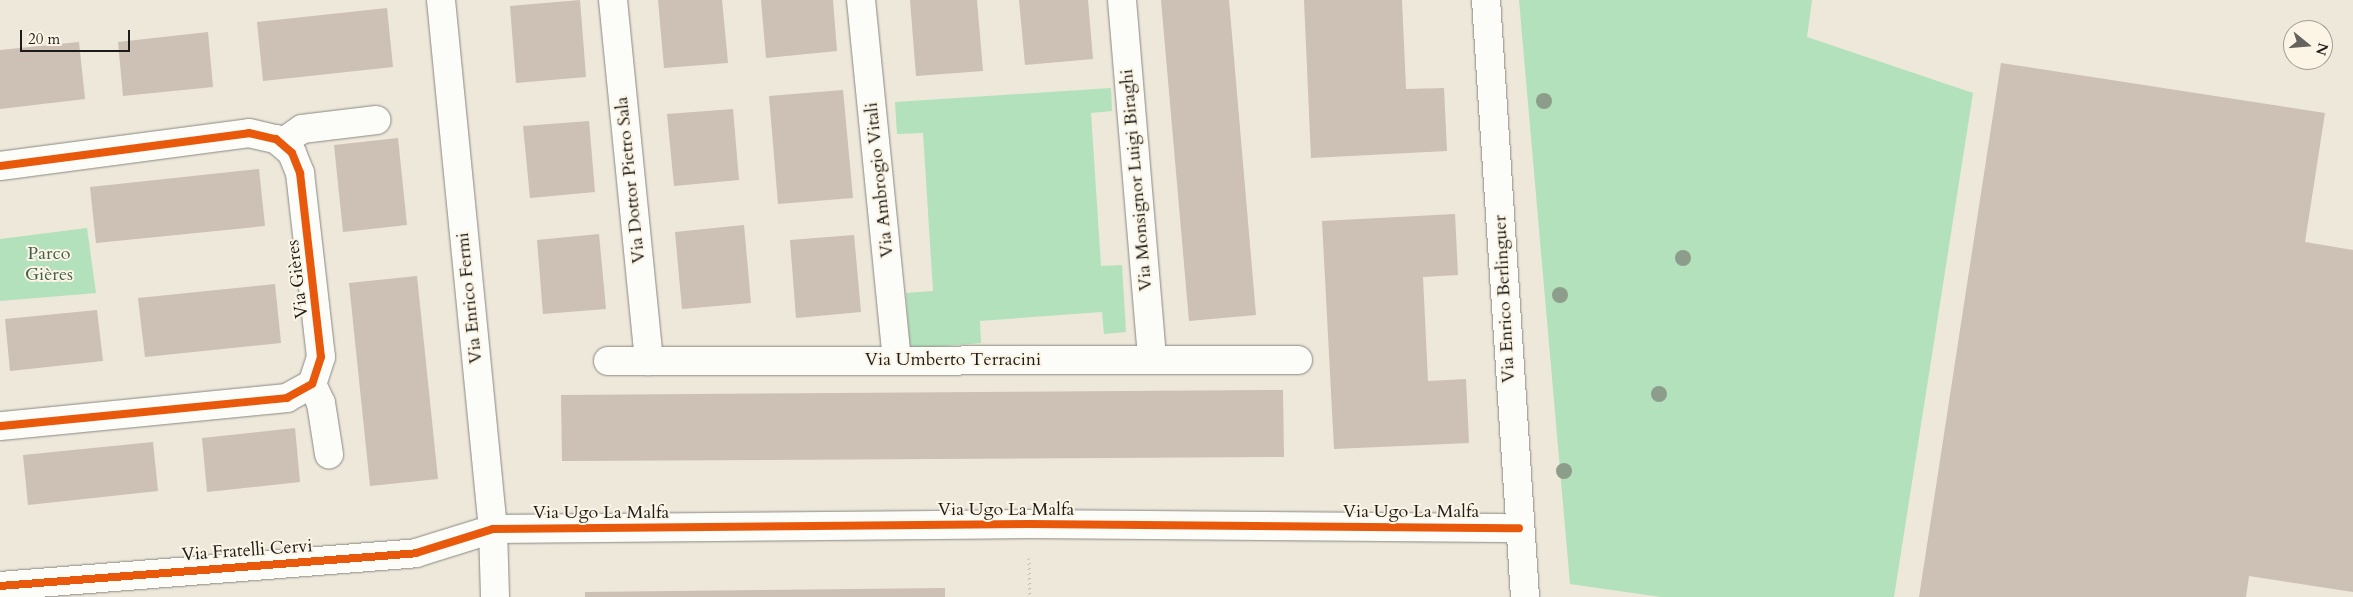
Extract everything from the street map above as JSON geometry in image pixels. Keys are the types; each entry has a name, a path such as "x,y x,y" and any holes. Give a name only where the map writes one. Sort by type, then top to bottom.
{"street":[{"name":"Via Enrico Fermi","path":"441,0 493,529 495,597"},
{"name":"Via Dottor Pietro Sala","path":"613,0 649,361"},
{"name":"Via Ambrogio Vitali","path":"861,0 897,360"},
{"name":"Via Monsignor Luigi Biraghi","path":"1122,0 1152,360"},
{"name":"Via Enrico Berlinguer","path":"1486,0 1518,528 1525,597"},
{"path":"0,166 249,134 263,134 282,143 302,129 376,120"},
{"name":"Via Gières","path":"282,143 292,153 300,172 321,349 321,364 312,384"},
{"name":"Via Umberto Terracini","path":"608,361 1298,360"},
{"path":"0,426 287,398 312,384 321,403 329,454"},
{"name":"Via Ugo La Malfa","path":"493,529 1029,524 1518,528"},
{"name":"Via Fratelli Cervi","path":"0,586 416,553 493,529"}],"path":[{"path":"1029,524 1030,597"}],"green space":[{"path":"1519,0 1812,0 1807,37 1973,93 1894,597 1661,597 1570,584"},
{"path":"1111,88 1112,111 1091,113 1101,266 1122,265 1126,332 1104,334 1102,312 980,321 981,343 910,349 906,293 933,291 923,133 897,134 895,102"},
{"name":"Parco Gières","path":"87,228 96,293 0,301 0,239"}],"building":[{"path":"580,0 586,77 516,83 510,6"},
{"path":"658,0 722,0 728,63 664,68"},
{"path":"761,0 833,0 837,51 766,58"},
{"path":"910,0 977,0 983,71 916,76"},
{"path":"1019,0 1088,0 1093,59 1025,65"},
{"path":"1161,0 1229,0 1256,315 1189,321"},
{"path":"1304,0 1402,0 1406,89 1444,88 1447,151 1311,158"},
{"path":"387,8 393,67 263,81 257,22"},
{"path":"208,32 213,87 123,96 118,42"},
{"path":"79,42 85,99 0,109 0,50"},
{"path":"2001,63 2325,113 2305,242 2353,250 2353,592 2249,576 2246,597 1919,597"},
{"path":"843,90 853,198 778,204 769,96"},
{"path":"733,109 739,180 674,186 667,114"},
{"path":"589,121 595,192 530,198 523,126"},
{"path":"398,138 407,225 343,232 334,145"},
{"path":"259,169 265,226 96,243 90,187"},
{"path":"1455,214 1458,275 1423,277 1428,381 1466,379 1469,443 1334,449 1322,221"},
{"path":"744,225 751,303 682,309 675,232"},
{"path":"599,234 606,309 543,314 537,240"},
{"path":"854,235 861,312 796,318 790,240"},
{"path":"417,276 438,479 370,486 349,283"},
{"path":"275,284 281,343 145,357 138,298"},
{"path":"97,310 103,361 10,371 5,319"},
{"path":"1283,390 1284,457 562,461 561,395"},
{"path":"295,428 300,482 207,492 202,438"},
{"path":"153,442 158,491 28,505 23,455"},
{"path":"945,588 945,597 585,597 585,592"}],"cycle path":[{"path":"0,166 249,133 276,139 292,153 300,173 321,357 312,384 287,398 0,426"},
{"path":"0,586 416,553 493,529 1029,524 1519,528"}]}
